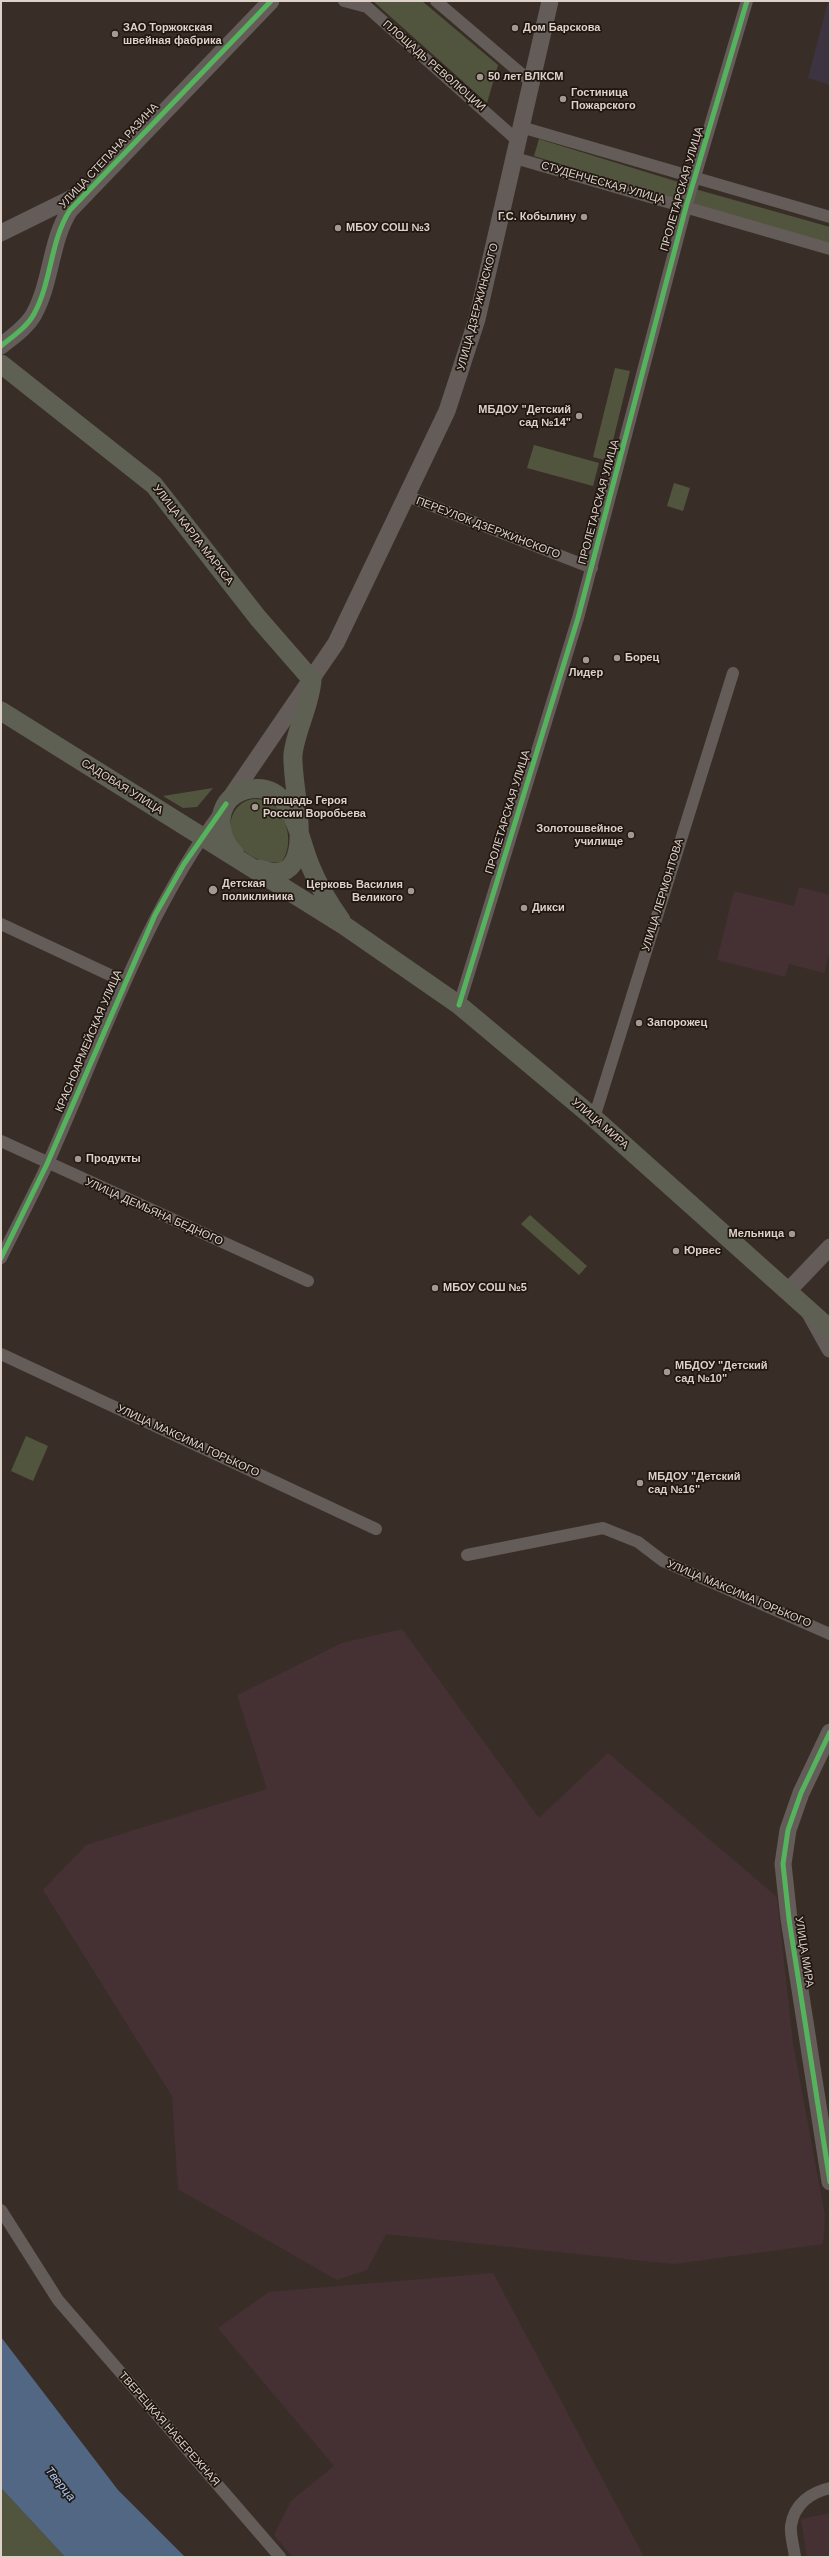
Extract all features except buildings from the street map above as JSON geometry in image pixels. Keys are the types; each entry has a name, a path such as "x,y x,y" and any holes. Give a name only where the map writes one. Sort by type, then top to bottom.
{"main road":[{"name":"УЛИЦА КАРЛА МАРКСА","path":"1,364 154,485 258,618 312,680"},
{"path":"299,831 286,803 271,792 250,789 228,802 220,819 221,834 228,847 244,862 274,873 287,870 298,856 299,831 293,779 294,753 312,680"},
{"name":"САДОВАЯ УЛИЦА","path":"1,711 244,862"},
{"name":"УЛИЦА МИРА","path":"299,831 314,876 328,903 345,926"},
{"name":"УЛИЦА МИРА","path":"244,862 345,926 459,1005 594,1118 807,1308"},
{"path":"807,1308 830,1329"}],"street":[{"name":"УЛИЦА СТЕПАНА РАЗИНА","path":"1,345 34,315 46,288 58,232 70,210 271,1"},
{"name":"ПЛОЩАДЬ РЕВОЛЮЦИИ","path":"344,1 366,7 520,134"},
{"path":"436,1 531,82"},
{"name":"УЛИЦА ДЗЕРЖИНСКОГО","path":"228,802 336,643 447,411 464,365 515,158 550,1"},
{"name":"ПРОЛЕТАРСКАЯ УЛИЦА","path":"459,1005 592,568 686,207 747,1"},
{"path":"520,134 694,178 830,217"},
{"name":"СТУДЕНЧЕСКАЯ УЛИЦА","path":"515,158 830,249"},
{"name":"УЛИЦА СТЕПАНА РАЗИНА","path":"1,233 89,189"},
{"name":"ПЕРЕУЛОК ДЗЕРЖИНСКОГО","path":"407,496 592,568"},
{"name":"УЛИЦА ЛЕРМОНТОВА","path":"594,1118 733,673"},
{"name":"КРАСНОАРМЕЙСКАЯ УЛИЦА","path":"1,1258 47,1164 124,982 155,915 184,864 228,802"},
{"path":"1,924 124,982"},
{"name":"УЛИЦА ДЕМЬЯНА БЕДНОГО","path":"1,1141 47,1164 308,1281"},
{"path":"788,1291 830,1247"},
{"name":"УЛИЦА МИРА","path":"807,1308 830,1349"},
{"name":"УЛИЦА МАКСИМА ГОРЬКОГО","path":"1,1354 376,1529"},
{"name":"УЛИЦА МАКСИМА ГОРЬКОГО","path":"467,1555 603,1528 638,1542 663,1561 830,1634"},
{"name":"УЛИЦА МИРА","path":"830,1732 801,1793 788,1830 783,1864 789,1919 830,2182"},
{"name":"ТВЕРЕЦКАЯ НАБЕРЕЖНАЯ","path":"1,2210 58,2300 280,2557"},
{"path":"795,2557 791,2526 801,2502 814,2492 830,2488"}],"shaded area":[{"path":"828,2 830,3 830,85 808,78"},
{"path":"799,887 830,895 830,950 824,973 789,964 785,977 717,960 734,891 794,906"},
{"path":"402,1629 539,1818 608,1753 777,1897 793,2043 825,2216 823,2244 674,2264 386,2234 367,2270 337,2280 178,2189 172,2096 43,1890 86,1845 267,1789 237,1695 342,1643"},
{"path":"493,2273 644,2557 293,2557 274,2535 291,2501 334,2466 218,2328 269,2292"},
{"path":"830,2513 830,2557 807,2557 801,2519"}],"green space":[{"path":"373,1 422,1 498,65 487,103"},
{"path":"539,139 688,185 683,202 534,156"},
{"path":"695,189 830,227 830,245 690,205"},
{"path":"615,368 630,371 608,461 593,457"},
{"path":"534,445 599,463 593,486 527,468"},
{"path":"674,483 690,488 683,511 667,506"},
{"path":"213,788 197,807 183,808 163,796"},
{"path":"254,799 264,800 273,805 285,822 288,833 288,844 286,854 281,863 264,862 255,858 241,848 232,835 230,828 234,812 242,803"},
{"path":"530,1215 587,1266 579,1275 521,1224"},
{"path":"26,1436 48,1446 33,1481 11,1471"},
{"path":"1,2488 65,2557 1,2557"}],"water":[{"name":"Тверца","path":"1,2337 118,2490 185,2557 65,2557 1,2488"}],"cycle path":[{"path":"1,346 23,327 34,314 44,288 58,235 70,210 271,1"},
{"path":"459,1005 578,618 686,207 747,1"},
{"path":"1,1258 47,1164 155,915 184,864 226,804"},
{"path":"830,1732 801,1793 788,1830 783,1864 789,1919 830,2182"}],"place":[{"name":"Дом Барскова","path":"515,28"},
{"name":"ЗАО Торжокская швейная фабрика","path":"115,34"},
{"name":"50 лет ВЛКСМ","path":"480,77"},
{"name":"Гостиница Пожарского","path":"563,99"},
{"name":"Г.С. Кобылину","path":"584,217"},
{"name":"МБОУ СОШ №3","path":"338,228"},
{"name":"МБДОУ \"Детский сад №14\"","path":"579,416"},
{"name":"Борец","path":"617,658"},
{"name":"Лидер","path":"586,660"},
{"name":"площадь Героя России Воробьева","path":"255,807"},
{"name":"Золотошвейное училище","path":"631,835"},
{"name":"Детская поликлиника","path":"213,890"},
{"name":"Церковь Василия Великого","path":"411,891"},
{"name":"Дикси","path":"524,908"},
{"name":"Запорожец","path":"639,1023"},
{"name":"Продукты","path":"78,1159"},
{"name":"Мельница","path":"792,1234"},
{"name":"Юрвес","path":"676,1251"},
{"name":"МБОУ СОШ №5","path":"435,1288"},
{"name":"МБДОУ \"Детский сад №10\"","path":"667,1372"},
{"name":"МБДОУ \"Детский сад №16\"","path":"640,1483"}]}
